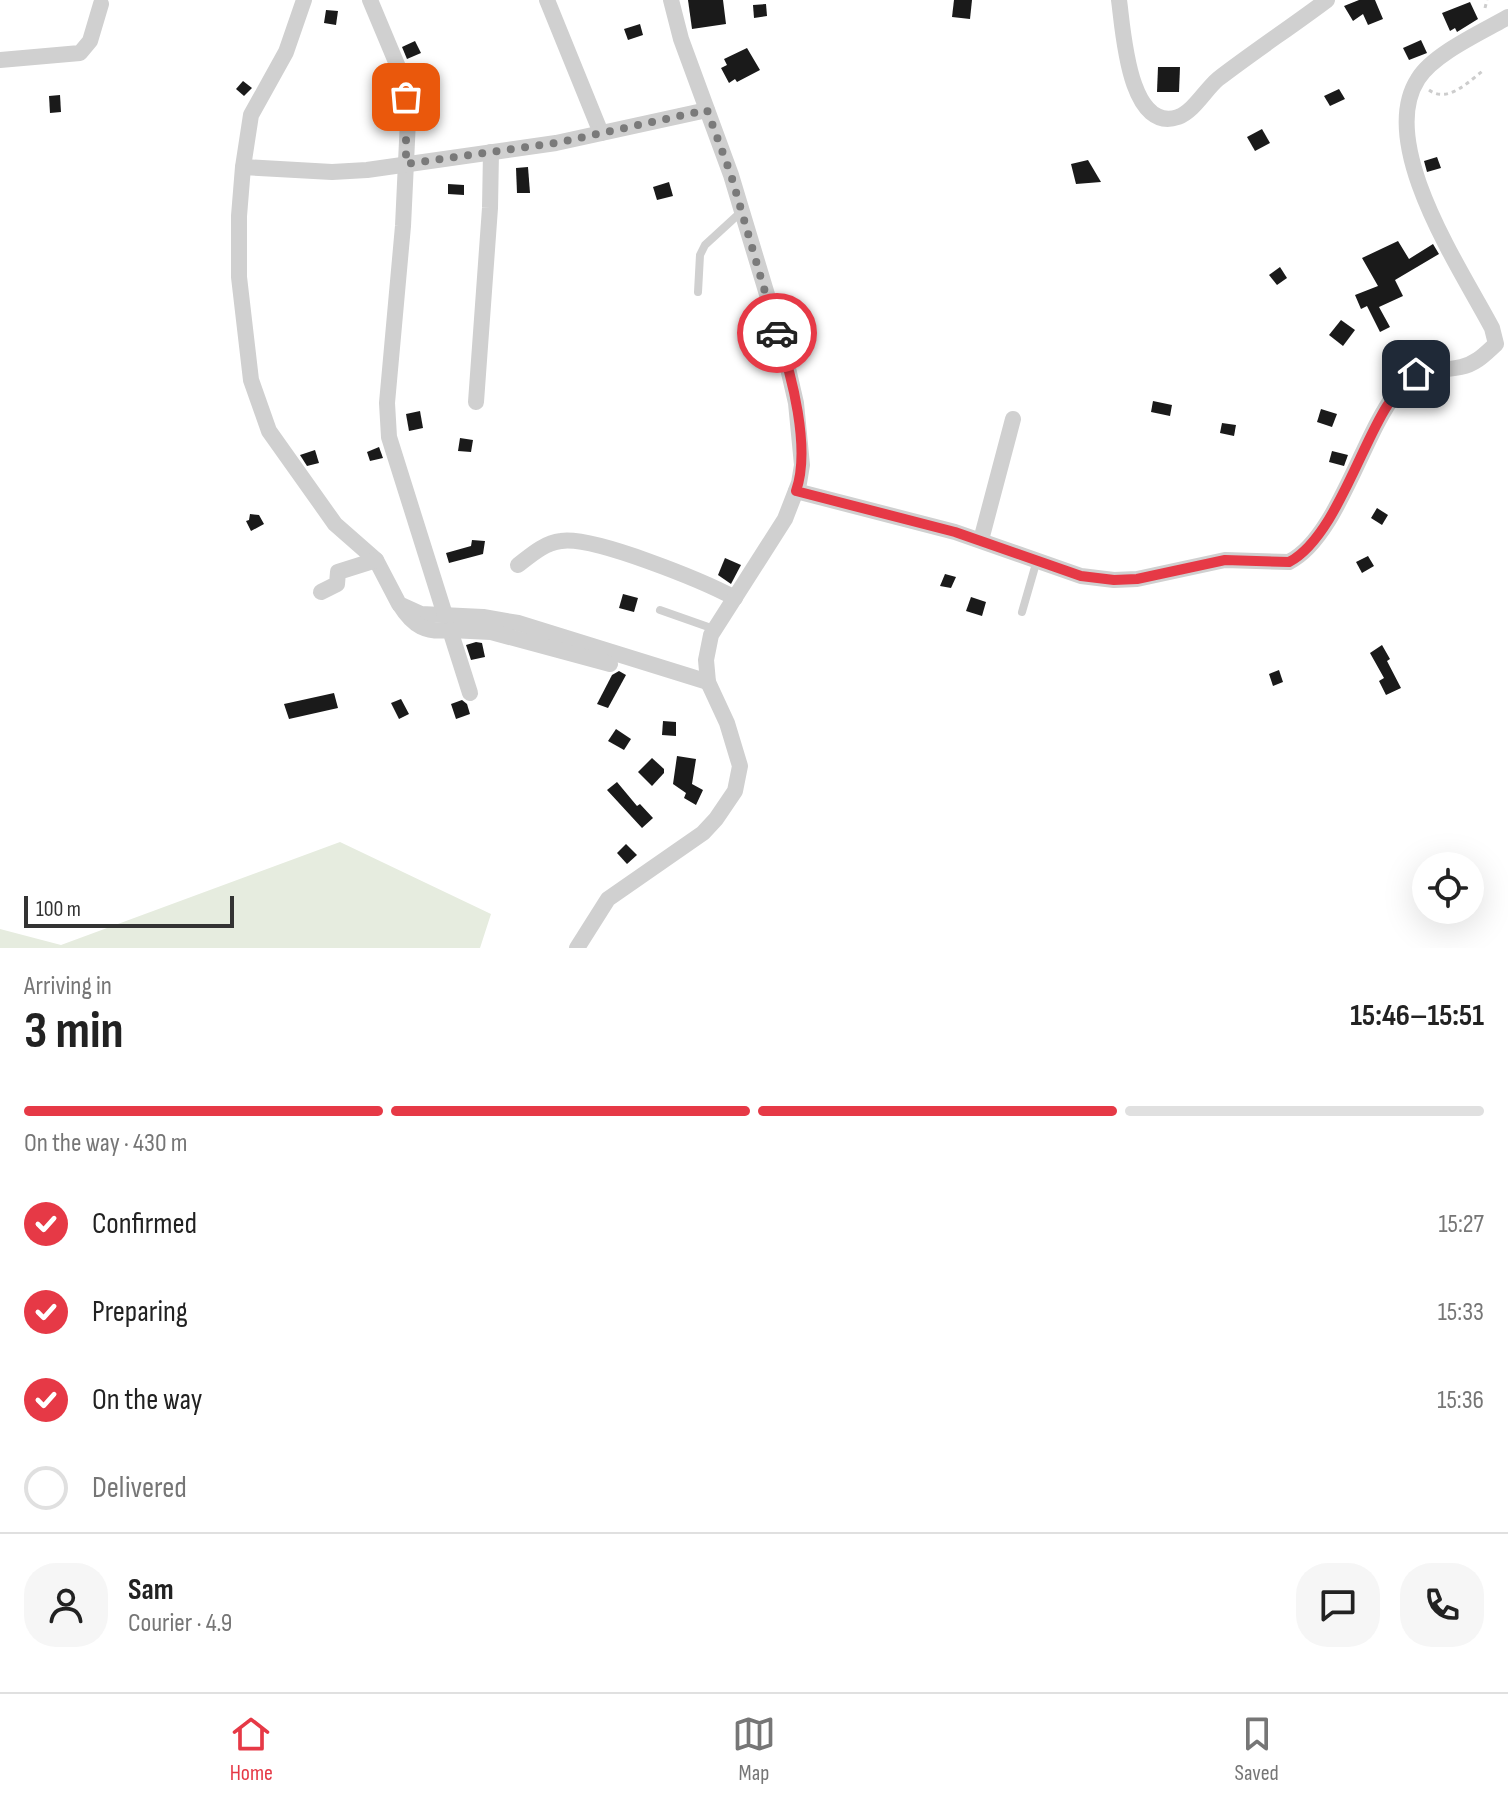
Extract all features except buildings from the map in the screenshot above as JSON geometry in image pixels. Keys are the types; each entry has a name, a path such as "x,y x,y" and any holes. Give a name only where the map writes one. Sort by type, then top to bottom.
{"street":[{"path":"304,0 286,52 251,115 243,167 237,258 247,356 259,408 269,431 335,524 376,560 399,604 448,622 610,664"},
{"path":"370,0 401,74 406,97 405,200 387,423 392,450 412,504 470,693"},
{"path":"547,0 601,133"},
{"path":"577,948 598,910 608,899 703,833 735,791 739,780 737,751 708,682 706,660 714,629 774,538 796,491 802,465 796,403 784,351 741,212 681,39 671,0"},
{"path":"1119,0 1132,82 1150,110 1165,118 1179,117 1215,81 1327,0"},
{"path":"0,60 80,53 90,41 101,4"},
{"path":"796,491 981,540 1081,576 1114,580 1159,576 1225,560 1289,562 1298,557 1327,522 1385,408 1398,390 1424,370 1462,367 1477,361 1502,340 1492,328 1427,206 1409,156 1407,124 1411,92 1428,67 1508,17"},
{"path":"243,167 332,172 367,170 556,143 707,110"},
{"path":"476,402 489,234 491,152"},
{"path":"981,540 1013,419"},
{"path":"518,565 549,544 585,542 690,577 735,598"},
{"path":"321,592 337,584 338,572 376,560"},
{"path":"448,622 483,617 518,623 708,682"}],"lane":[{"path":"698,292 700,255 705,245 741,212"},
{"path":"1022,612 1038,560"},
{"path":"660,610 714,629"}],"path":[{"path":"1485,8 1487,0"},
{"path":"1418,78 1432,93 1449,94 1484,70"}],"shaded area":[{"path":"340,842 491,914 480,948 0,948 0,929 61,945"}],"way so far":[{"path":"406,97 406,164 556,143 707,110 731,175 777,333"}],"route":[{"path":"777,333 796,403 802,465 796,491 955,532 1081,576 1114,580 1159,576 1225,560 1289,562 1298,557 1327,522 1385,408 1398,390 1416,374"}]}
